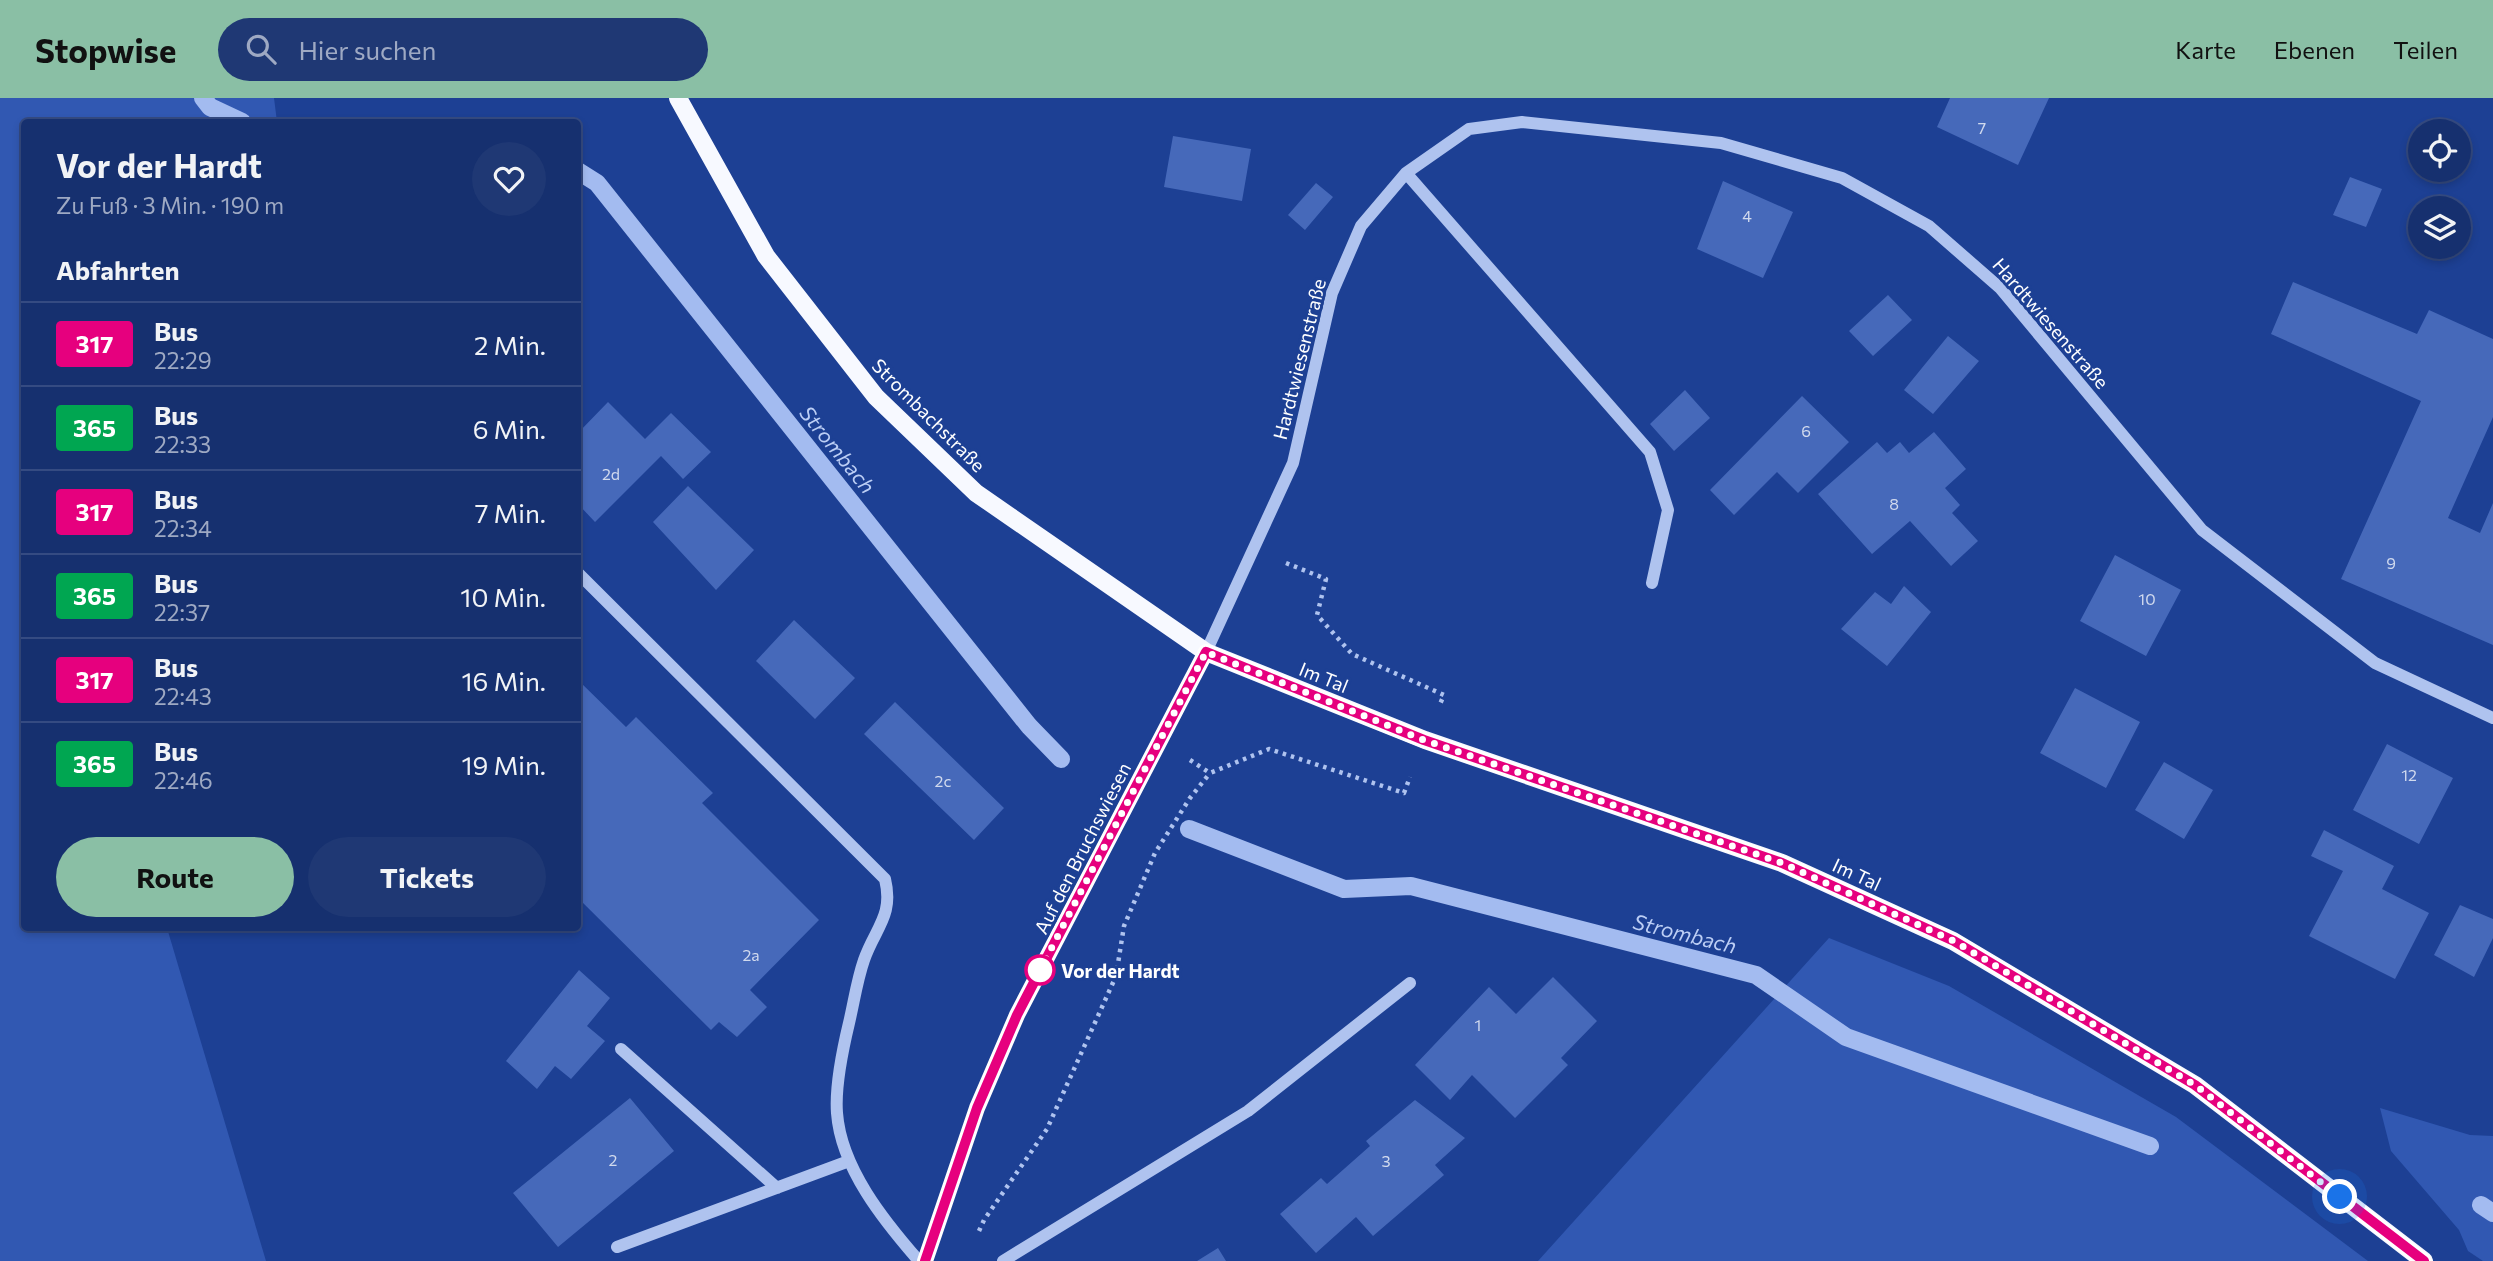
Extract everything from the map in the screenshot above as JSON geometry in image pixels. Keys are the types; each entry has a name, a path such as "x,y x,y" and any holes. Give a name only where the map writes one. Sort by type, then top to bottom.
{"main road":[{"name":"Strombachstraße","path":"678,98 766,256 876,397 976,493 1206,652"},
{"name":"Im Tal","path":"1206,652 1424,740 1782,863 1954,941 2195,1085 2424,1261"}],"street":[{"name":"Hardtwiesenstraße","path":"1206,652 1293,463 1332,293 1361,226 1406,173 1469,129 1522,122 1721,143 1842,178 1929,226 2000,288 2202,530 2375,663 2493,718"},
{"path":"1406,173 1650,452 1668,510 1652,583"},
{"path":"581,576 884,880 889,896 886,915 864,960 842,1052 837,1113 849,1161 897,1237 919,1261"},
{"name":"Auf den Bruchswiesen","path":"925,1261 977,1108 1017,1015 1206,652"},
{"path":"1003,1261 1248,1111 1410,983"},
{"path":"621,1049 777,1188"},
{"path":"617,1247 849,1161"}],"path":[{"path":"975,1241 984,1220 1047,1129 1116,976 1124,926 1155,853 1210,773"}],"shaded area":[{"path":"0,98 274,98 277,119 21,119 21,931 168,931 266,1261 0,1261"},
{"path":"1829,938 1949,986 2176,1117 2368,1261 1538,1261"},
{"path":"2380,1108 2470,1135 2493,1136 2493,1261 2483,1261 2468,1251 2459,1230 2391,1151"}],"building":[{"path":"1950,98 2049,98 2018,165 1937,127"},
{"path":"1173,136 1251,149 1242,201 1164,187"},
{"path":"2350,177 2382,189 2366,227 2333,215"},
{"path":"1723,181 1793,212 1763,278 1697,249"},
{"path":"1316,183 1333,197 1305,230 1288,215"},
{"path":"2293,282 2417,334 2429,310 2493,339 2493,417 2448,518 2480,533 2493,503 2493,645 2341,579 2421,401 2271,334"},
{"path":"1888,295 1912,320 1873,356 1849,331"},
{"path":"1948,336 1979,361 1933,414 1904,390"},
{"path":"1685,390 1710,418 1674,451 1650,424"},
{"path":"1802,396 1849,442 1798,493 1777,472 1734,515 1710,490"},
{"path":"608,402 645,439 671,413 711,452 683,479 661,456 595,522 581,507 581,430"},
{"path":"1934,432 1966,469 1945,488 1960,505 1952,513 1978,541 1951,566 1910,521 1872,554 1818,494 1877,442 1887,453 1900,442 1909,453"},
{"path":"688,486 754,550 716,590 653,522"},
{"path":"2115,555 2181,590 2146,656 2080,621"},
{"path":"1904,586 1931,612 1887,666 1841,629 1875,592 1891,604"},
{"path":"794,620 855,678 815,719 756,661"},
{"path":"581,683 626,727 636,717 713,793 702,803 819,920 750,990 767,1007 737,1037 719,1022 711,1030 581,901"},
{"path":"2075,688 2140,722 2106,788 2040,753"},
{"path":"895,702 1004,808 974,840 864,734"},
{"path":"2387,744 2453,778 2419,844 2353,810"},
{"path":"2164,762 2213,790 2184,839 2135,810"},
{"path":"2324,830 2394,866 2382,889 2429,913 2395,979 2309,936 2343,871 2311,856"},
{"path":"2460,905 2493,919 2493,938 2474,977 2434,955"},
{"path":"579,970 610,998 587,1026 605,1041 571,1079 555,1066 537,1089 506,1061"},
{"path":"1553,977 1597,1021 1561,1058 1568,1065 1515,1118 1472,1075 1450,1100 1415,1065 1489,987 1516,1014"},
{"path":"630,1098 674,1151 558,1247 513,1193"},
{"path":"1415,1100 1465,1138 1435,1165 1444,1175 1373,1236 1356,1217 1316,1253 1280,1214 1321,1178 1327,1184 1370,1146 1366,1141"},
{"path":"1218,1248 1226,1261 1197,1261"}],"waterway":[{"name":"Strombach","path":"203,98 210,107 236,119"},
{"name":"Strombach","path":"581,173 597,183 1029,726 1061,759"},
{"name":"Strombach","path":"1189,829 1344,889 1411,886 1756,975 1846,1037 2150,1146"},
{"name":"Strombach","path":"2481,1205 2493,1213"}],"bus line":[{"name":"317","path":"925,1261 977,1108 1017,1015 1206,652 1424,740 1782,863 1954,941 2195,1085 2424,1261"}],"place":[{"name":"Vor der Hardt","path":"1040,970"}],"route":[{"path":"1040,970 1206,652 1424,740 1782,863 1954,941 2195,1085 2340,1197"}]}
